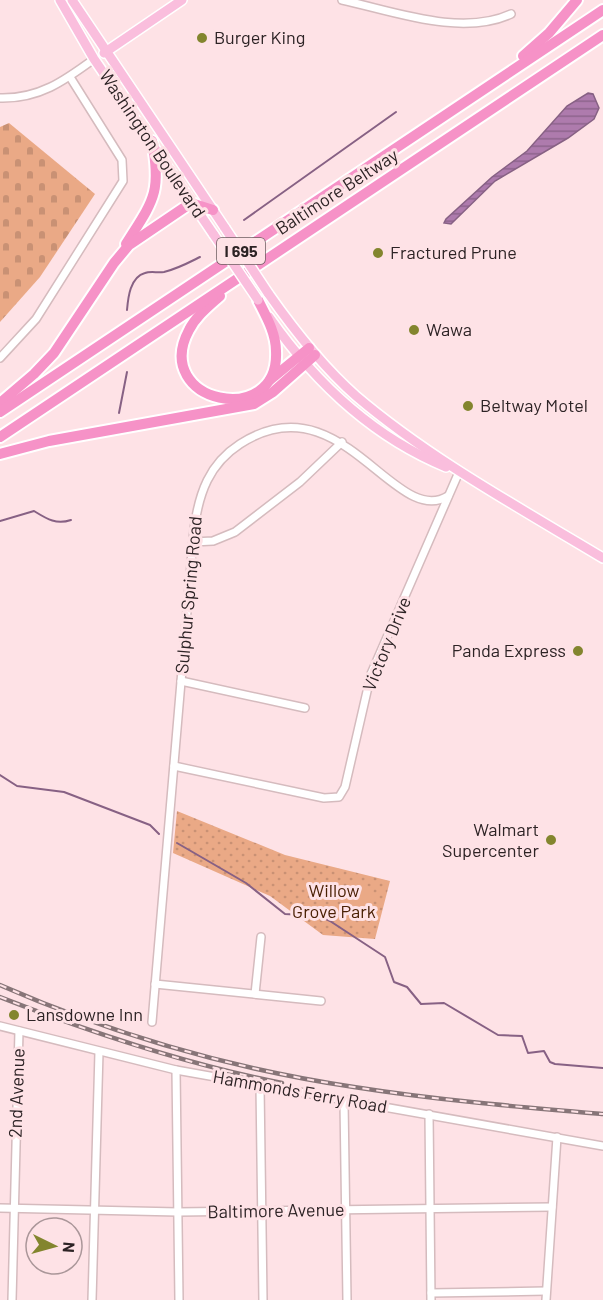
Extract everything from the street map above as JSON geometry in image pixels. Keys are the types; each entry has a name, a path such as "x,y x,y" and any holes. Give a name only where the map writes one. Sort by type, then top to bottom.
{"highway":[{"path":"482,90 549,33 577,0"},
{"name":"Baltimore Beltway","path":"0,412 603,10"},
{"name":"Baltimore Beltway","path":"0,437 603,36"},
{"path":"0,403 34,374 54,352 150,207 155,194 157,170 152,141"},
{"path":"114,262 137,240 191,203 213,210"},
{"path":"242,274 196,318 185,338 183,361 185,370 195,385 208,395 221,400 241,400 303,360"},
{"path":"258,300 276,344 275,364 267,383"},
{"path":"0,454 50,441 246,407 263,400 312,352"}],"main road":[{"name":"Washington Boulevard","path":"60,0 94,59 152,141 191,203 303,360 348,405 375,427 408,449 459,472"},
{"name":"Washington Boulevard","path":"72,0 267,293 312,352 356,396 459,472 603,558"},
{"path":"94,59 182,0"}],"street":[{"path":"342,0 457,23 489,22 511,14"},
{"path":"0,98 37,94 70,77 94,59"},
{"path":"0,358 36,319 123,181 122,160 70,77"},
{"name":"Sulphur Spring Road","path":"152,1022 193,542 197,507 207,479 233,449 262,433 289,428 315,430 342,442 411,496 429,502 440,502 448,496"},
{"path":"193,542 213,541 235,532 300,482 342,442"},
{"path":"448,496 459,472"},
{"name":"Victory Drive","path":"174,765 324,798 339,797 347,778 371,674 448,496"},
{"path":"181,681 305,708"},
{"path":"255,994 261,937"},
{"path":"155,984 321,1001"},
{"name":"Hammonds Ferry Road","path":"0,1026 176,1070 344,1102 429,1114 603,1146"},
{"name":"2nd Avenue","path":"12,1300 19,1031"},
{"path":"92,1300 99,1052"},
{"path":"176,1070 179,1300"},
{"path":"260,1086 263,1300"},
{"path":"344,1102 347,1300"},
{"path":"429,1114 431,1297 546,1291"},
{"path":"546,1300 557,1137"},
{"name":"Baltimore Avenue","path":"0,1208 178,1212 552,1207"}],"green space":[{"path":"9,123 95,194 40,277 0,322 0,127"},
{"name":"Willow Grove Park","path":"177,811 285,855 390,881 375,939 323,935 270,896 173,853"},
{"path":"353,882 374,888 367,914 345,908"}],"shaded area":[{"path":"588,93 593,94 599,108 594,119 568,138 495,181 451,224 444,223 492,177 527,151 567,106"}],"waterway":[{"path":"244,220 396,112"},
{"path":"127,310 131,288 140,275 147,272 169,271 200,257"},
{"path":"119,413 127,372"},
{"path":"0,521 34,511 47,519 71,520"},
{"path":"0,775 17,786 64,792 150,825 159,834"},
{"path":"177,843 246,883 285,914 320,916 385,957 394,982 407,987 421,1004 444,1003 498,1035 522,1036 528,1053 544,1051 550,1062 555,1064 603,1068"}],"railway":[{"path":"0,985 42,1003 129,1034 218,1060 263,1070 416,1096 603,1114"},
{"path":"0,997 69,1023 174,1057 282,1083"}],"place":[{"name":"Burger King","path":"202,38"},
{"name":"Fractured Prune","path":"378,253"},
{"name":"Wawa","path":"414,330"},
{"name":"Beltway Motel","path":"468,406"},
{"name":"Panda Express","path":"578,651"},
{"name":"Walmart Supercenter","path":"551,840"},
{"name":"Lansdowne Inn","path":"14,1015"}]}
